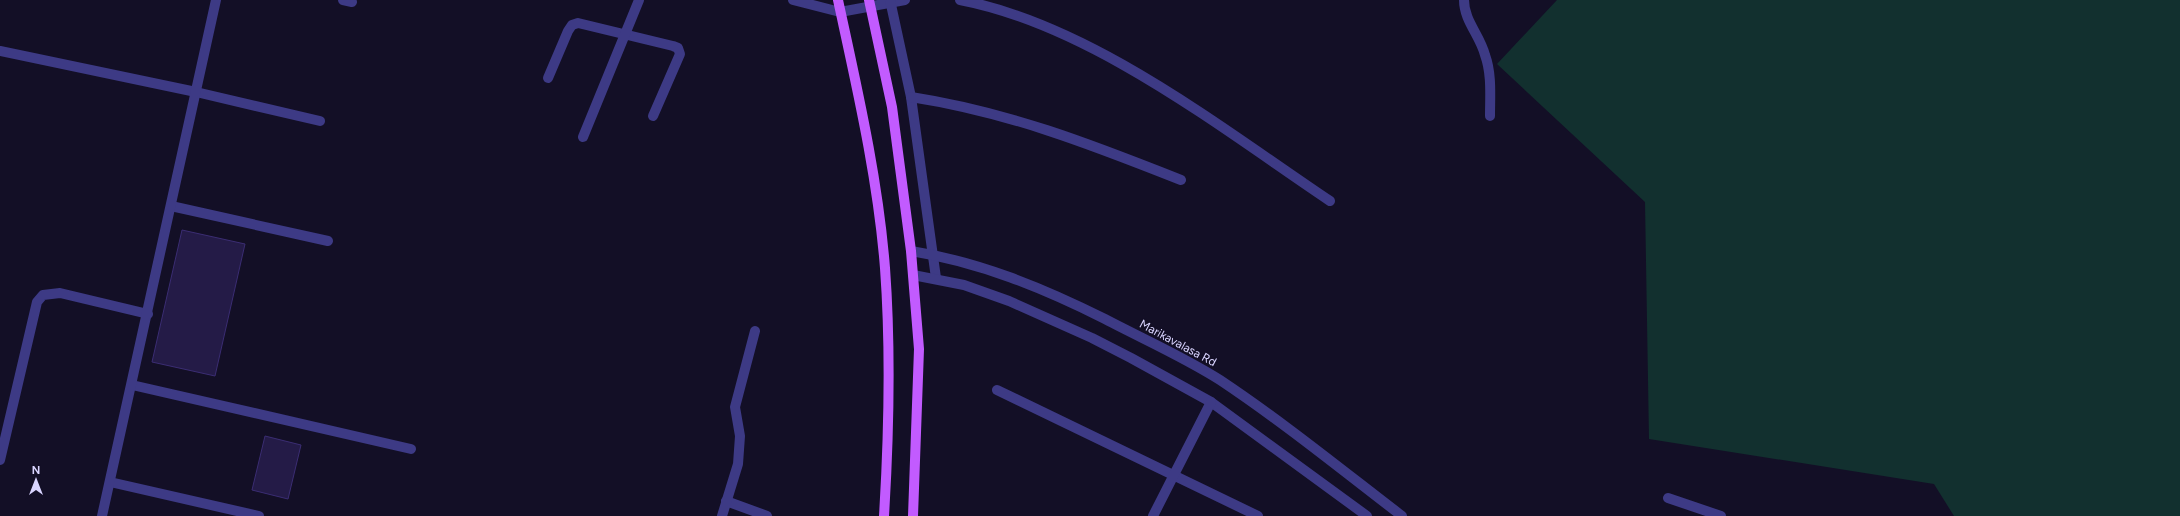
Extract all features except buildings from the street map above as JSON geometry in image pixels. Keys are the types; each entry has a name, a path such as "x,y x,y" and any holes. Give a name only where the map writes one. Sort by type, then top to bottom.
{"main road":[{"path":"838,0 872,168 885,267 888,356 887,464 884,516"},
{"path":"870,4 893,115 912,251 920,349 913,516"}],"street":[{"path":"102,516 148,314 216,0"},
{"path":"583,137 639,0"},
{"path":"794,0 840,12 870,4 905,0"},
{"path":"960,0 1031,20 1072,39 1152,82 1330,201"},
{"path":"1464,0 1465,13 1485,54 1490,74 1490,116"},
{"path":"891,2 911,97 936,278"},
{"path":"548,78 572,25 578,22 673,46 678,48 680,54 653,116"},
{"path":"0,51 196,92 320,121"},
{"path":"911,97 954,104 1018,120 1107,150 1181,180"},
{"path":"171,206 328,241"},
{"name":"Marikavalasa Rd","path":"912,251 995,271 1062,298 1185,360 1226,385 1402,516"},
{"path":"913,275 936,278 964,285 1009,301 1092,338 1211,402 1367,516"},
{"path":"0,460 37,302 43,295 60,292 148,314"},
{"path":"722,516 738,464 740,448 735,407 755,331"},
{"path":"132,385 411,449"},
{"path":"997,390 1258,516"},
{"path":"1153,516 1211,402"},
{"path":"110,482 259,516"},
{"path":"1668,498 1721,516"},
{"path":"726,502 766,516"}],"green space":[{"path":"1557,0 2180,0 2180,516 1954,516 1934,484 1649,439 1645,202 1497,64"}]}
